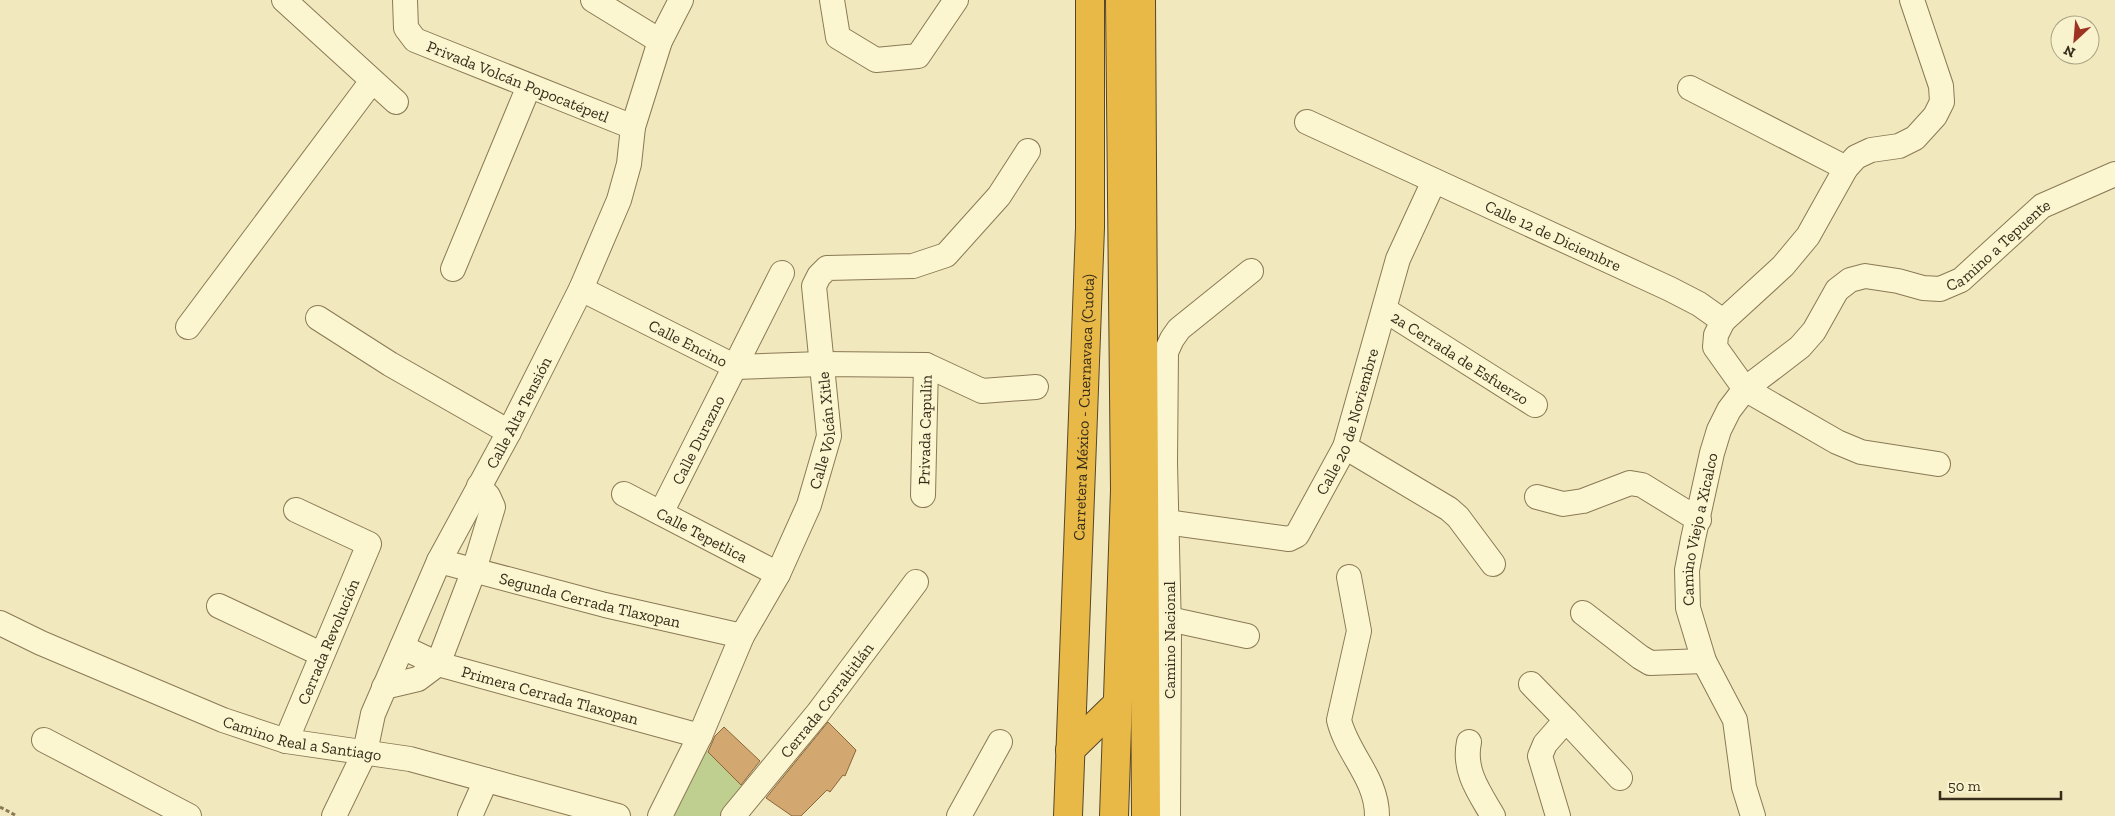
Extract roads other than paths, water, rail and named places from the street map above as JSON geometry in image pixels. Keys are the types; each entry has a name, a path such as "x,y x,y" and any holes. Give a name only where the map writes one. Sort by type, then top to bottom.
{"highway":[{"name":"Carretera México - Cuernavaca (Cuota)","path":"1068,816 1090,228 1090,0"},
{"path":"1114,816 1125,490 1120,0"},
{"path":"1141,0 1146,816"},
{"path":"1090,228 1106,277 1114,332 1120,501 1108,816"},
{"path":"1070,750 1112,709"}],"street":[{"path":"284,0 396,102"},
{"name":"Privada Volcán Popocatépetl","path":"405,0 406,28 416,40 633,127"},
{"path":"593,0 660,40"},
{"name":"Calle Alta Tensión","path":"334,816 365,752 373,714 439,561 509,432 581,289 619,200 629,164 633,127 660,40 681,0"},
{"path":"832,0 838,37 876,60 918,56 956,0"},
{"path":"1912,0 1941,86 1942,102 1925,130 1915,138 1899,146 1856,157 1846,168 1808,236 1783,266 1723,321 1716,335 1715,347 1745,389 1804,425 1861,452 1938,464"},
{"path":"188,327 372,81"},
{"path":"453,269 529,86"},
{"path":"1690,88 1846,168"},
{"name":"Calle 12 de Diciembre","path":"1307,122 1670,289 1699,304 1723,321"},
{"name":"Calle Volcán Xitle","path":"660,816 700,736 742,636 778,574 810,504 829,436 814,286 818,276 827,268 913,266 946,255 998,196 1028,151"},
{"name":"Camino a Tepuente","path":"1745,389 1800,347 1814,331 1837,290 1850,280 1865,276 1898,281 1923,288 1940,289 1961,280 2042,206 2115,174"},
{"name":"Calle 20 de Noviembre","path":"1166,522 1289,539 1297,535 1345,447 1398,259 1434,181"},
{"name":"Camino Nacional","path":"1168,816 1169,620 1165,463 1166,352 1172,338 1179,329 1251,270"},
{"name":"Calle Durazno","path":"661,513 782,273"},
{"name":"Calle Encino","path":"581,289 736,367 822,364 926,365 982,391 1036,387"},
{"name":"2a Cerrada de Esfuerzo","path":"1385,310 1535,405"},
{"path":"318,318 390,364 509,432"},
{"name":"Privada Capulín","path":"923,495 926,365"},
{"name":"Camino Viejo a Xicalco","path":"1745,389 1729,410 1719,430 1687,570 1688,608 1704,661 1735,720 1744,787 1752,816"},
{"path":"1345,447 1437,500 1458,517 1494,564"},
{"path":"1537,497 1563,504 1583,501 1630,483 1642,485 1699,520"},
{"path":"384,687 418,679 438,664 474,570 494,507 488,496 479,486"},
{"name":"Calle Tepetlica","path":"624,494 778,574"},
{"name":"Cerrada Revolución","path":"286,741 321,654 369,544 296,510"},
{"name":"Segunda Cerrada Tlaxopan","path":"439,561 605,605 742,636"},
{"path":"1349,577 1358,632 1338,720 1342,734 1359,760 1377,800 1377,816"},
{"name":"Cerrada Corraltitlán","path":"733,816 818,713 916,582"},
{"path":"220,606 321,654"},
{"path":"1583,613 1640,657 1650,662 1704,661"},
{"path":"1169,620 1247,636"},
{"name":"Camino Real a Santiago","path":"0,623 41,643 224,720 286,741 410,759 486,780 576,811 618,816"},
{"name":"Primera Cerrada Tlaxopan","path":"402,647 438,664 700,736"},
{"path":"1531,684 1620,778"},
{"path":"1558,816 1540,756 1545,744 1566,720"},
{"path":"44,740 189,816"},
{"path":"959,816 1000,742"},
{"path":"1469,742 1468,767 1474,783 1493,816"},
{"path":"470,816 486,780"}]}
